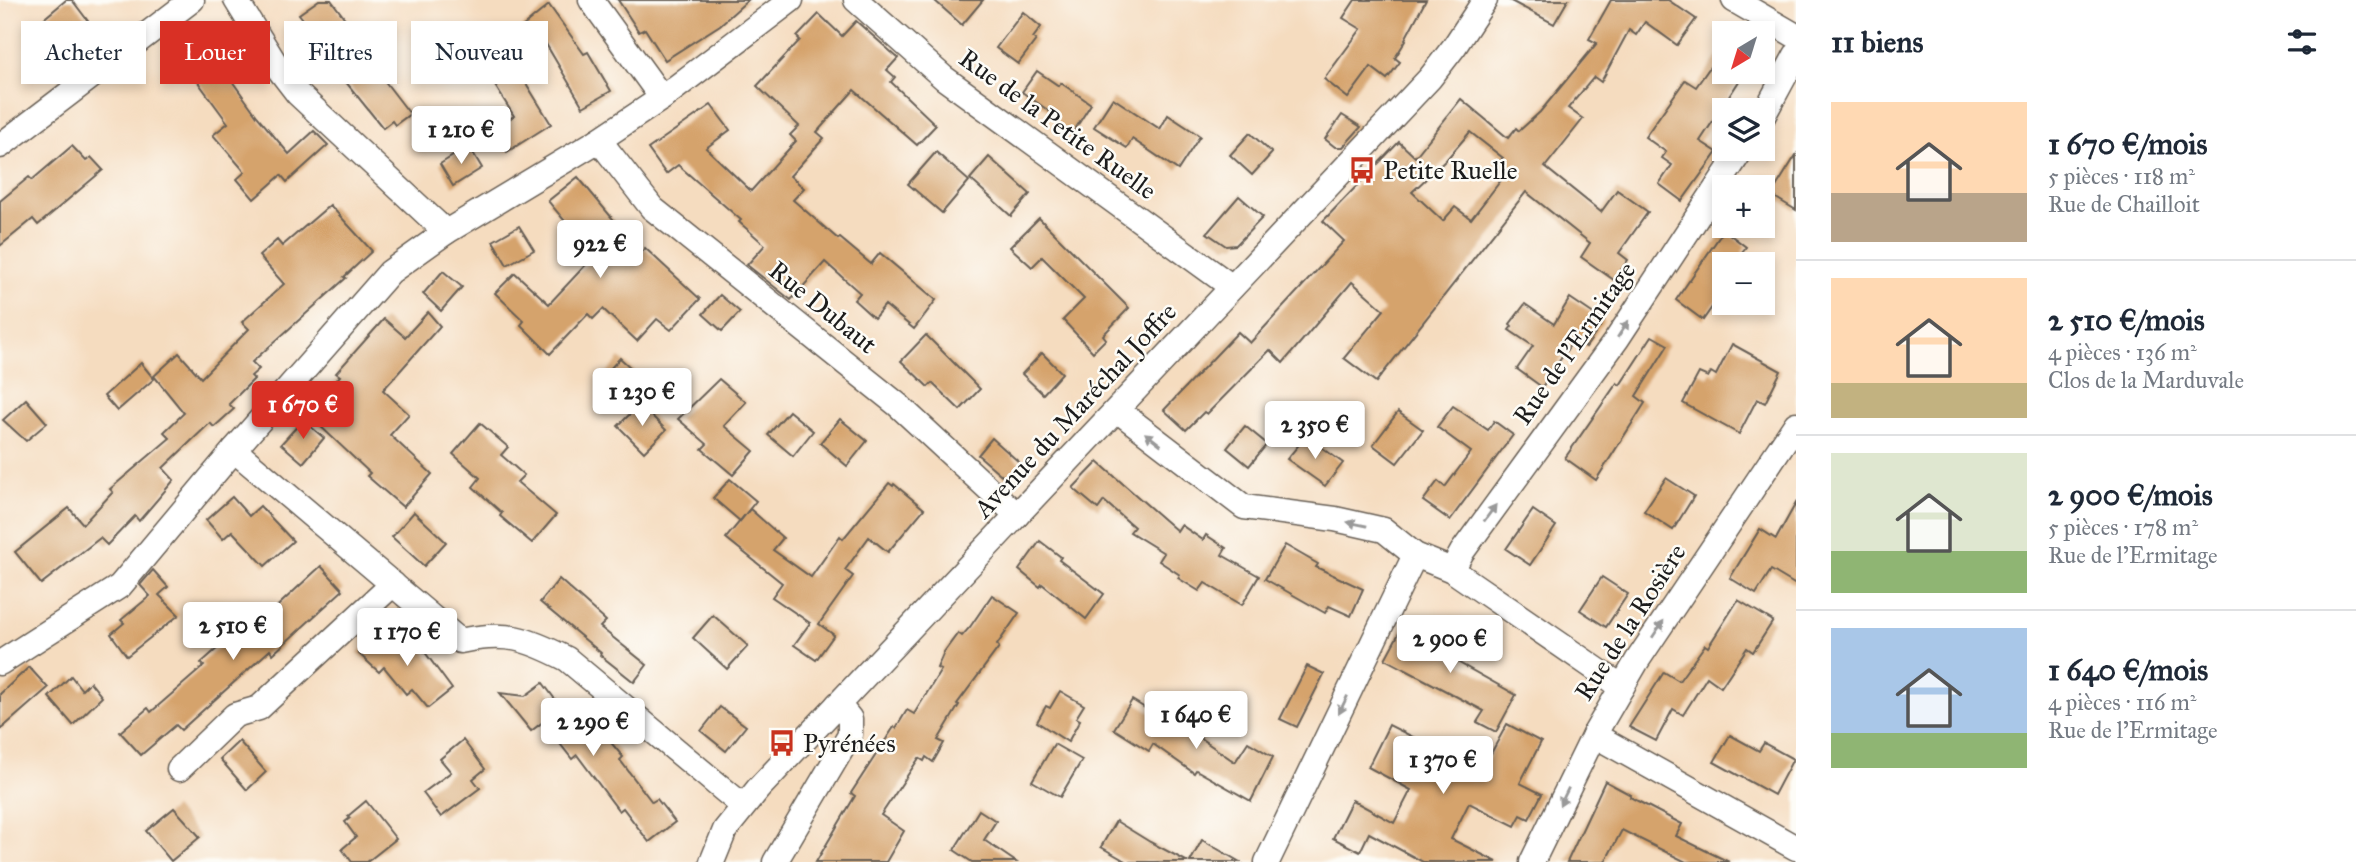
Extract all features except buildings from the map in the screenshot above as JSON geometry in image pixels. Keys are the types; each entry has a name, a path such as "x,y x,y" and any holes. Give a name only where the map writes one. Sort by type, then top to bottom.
{"street":[{"path":"0,146 192,0"},
{"path":"236,0 278,68 299,94 446,232"},
{"path":"592,0 662,98"},
{"path":"0,663 120,586 233,450 390,272 446,232 662,98 791,0"},
{"name":"Rue de la Petite Ruelle","path":"856,0 944,78 1232,287"},
{"name":"Avenue du Maréchal Joffre","path":"712,862 725,830 743,806 1430,78 1485,0"},
{"path":"1734,0 1796,37"},
{"path":"1773,98 1796,55"},
{"name":"Rue Dubaut","path":"598,140 652,208 898,405 1017,515"},
{"name":"Rue de l'Ermitage","path":"1452,570 1462,552 1617,339 1734,161"},
{"path":"1117,410 1244,507 1335,519 1384,530 1415,555 1452,570 1622,687"},
{"name":"Rue de la Rosière","path":"1532,862 1594,735 1637,661 1796,424"},
{"path":"233,450 460,641 484,636 514,636 567,659 743,806"},
{"path":"1267,862 1415,555"},
{"path":"179,769 235,715 259,708 393,584"},
{"path":"775,862 850,735 850,719 838,704"},
{"path":"1594,735 1796,848"}],"place":[{"name":"Petite Ruelle","path":"1362,170"},
{"name":"Pyrénées","path":"782,743"}]}
